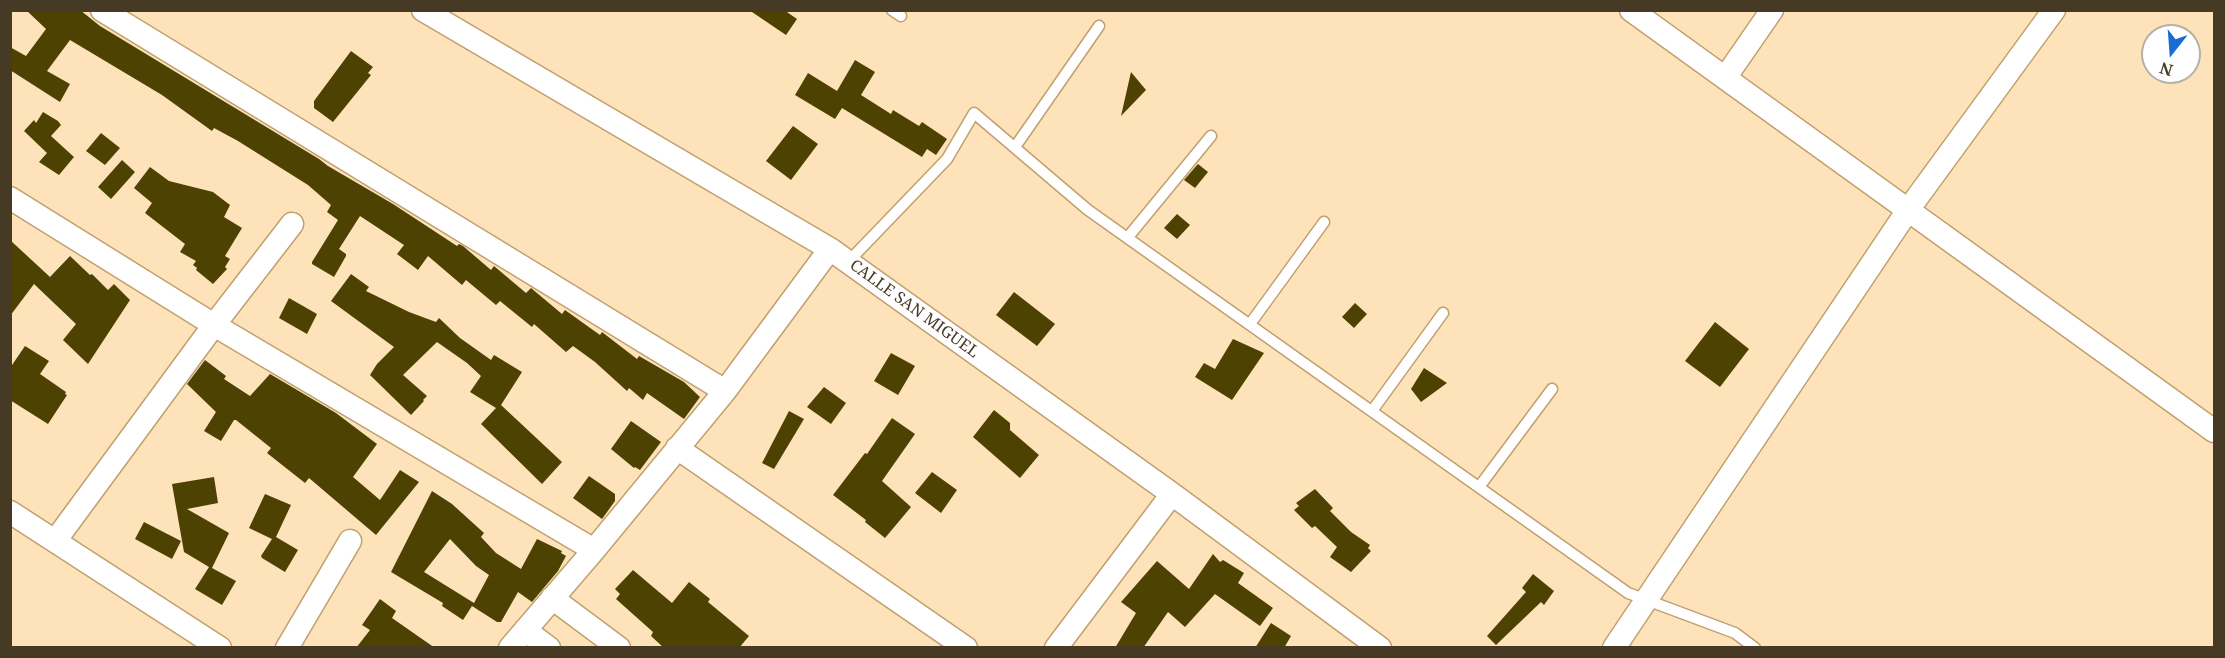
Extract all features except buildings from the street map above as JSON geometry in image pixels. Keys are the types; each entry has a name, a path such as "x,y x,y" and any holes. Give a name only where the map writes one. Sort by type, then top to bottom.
{"street":[{"path":"102,10 132,18 725,391"},
{"name":"CALLE SAN MIGUEL","path":"423,10 830,249 1172,494 1380,648"},
{"path":"1631,10 2214,431"},
{"path":"1725,78 1772,10"},
{"path":"1614,648 1908,210 2054,10"},
{"path":"10,198 214,325 594,550"},
{"path":"55,541 214,325 292,224"},
{"path":"510,648 725,391 830,249"},
{"path":"677,448 966,648"},
{"path":"1056,648 1172,494"},
{"path":"10,512 220,648"},
{"path":"287,648 350,541"},
{"path":"552,598 619,648"},
{"path":"525,630 549,648"}],"lane":[{"path":"1015,147 1099,26"},
{"path":"848,262 947,159 974,113 1088,210 1628,593 1735,633 1755,648"},
{"path":"1128,237 1211,136"},
{"path":"1250,324 1324,222"},
{"path":"1372,411 1443,313"},
{"path":"1479,487 1552,389"}]}
